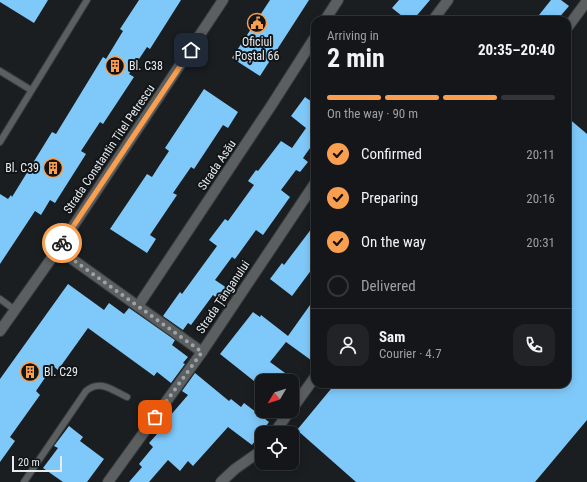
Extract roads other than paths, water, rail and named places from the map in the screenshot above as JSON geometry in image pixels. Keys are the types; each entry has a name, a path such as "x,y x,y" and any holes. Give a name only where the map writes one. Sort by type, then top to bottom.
{"street":[{"name":"Strada Constantin Titel Petrescu","path":"0,331 58,249 223,0"},
{"path":"328,16 338,0"},
{"path":"436,16 448,0"},
{"path":"571,23 587,1"},
{"name":"Strada Asău","path":"138,306 311,43"},
{"name":"Strada Țânganului","path":"108,482 202,352 311,190"},
{"path":"58,249 202,352"},
{"path":"299,399 311,382"},
{"path":"221,482 235,469 255,456"}],"lane":[{"path":"0,142 87,0"},
{"path":"0,71 32,90"},
{"path":"0,298 15,310"},
{"path":"24,482 86,391 92,386 100,384 126,397"}],"place":[{"name":"Oficiul Poștal 66","path":"257,23"},
{"name":"Bl. C38","path":"115,66"},
{"name":"Bl. C39","path":"53,168"},
{"name":"Bl. C29","path":"30,372"}]}
